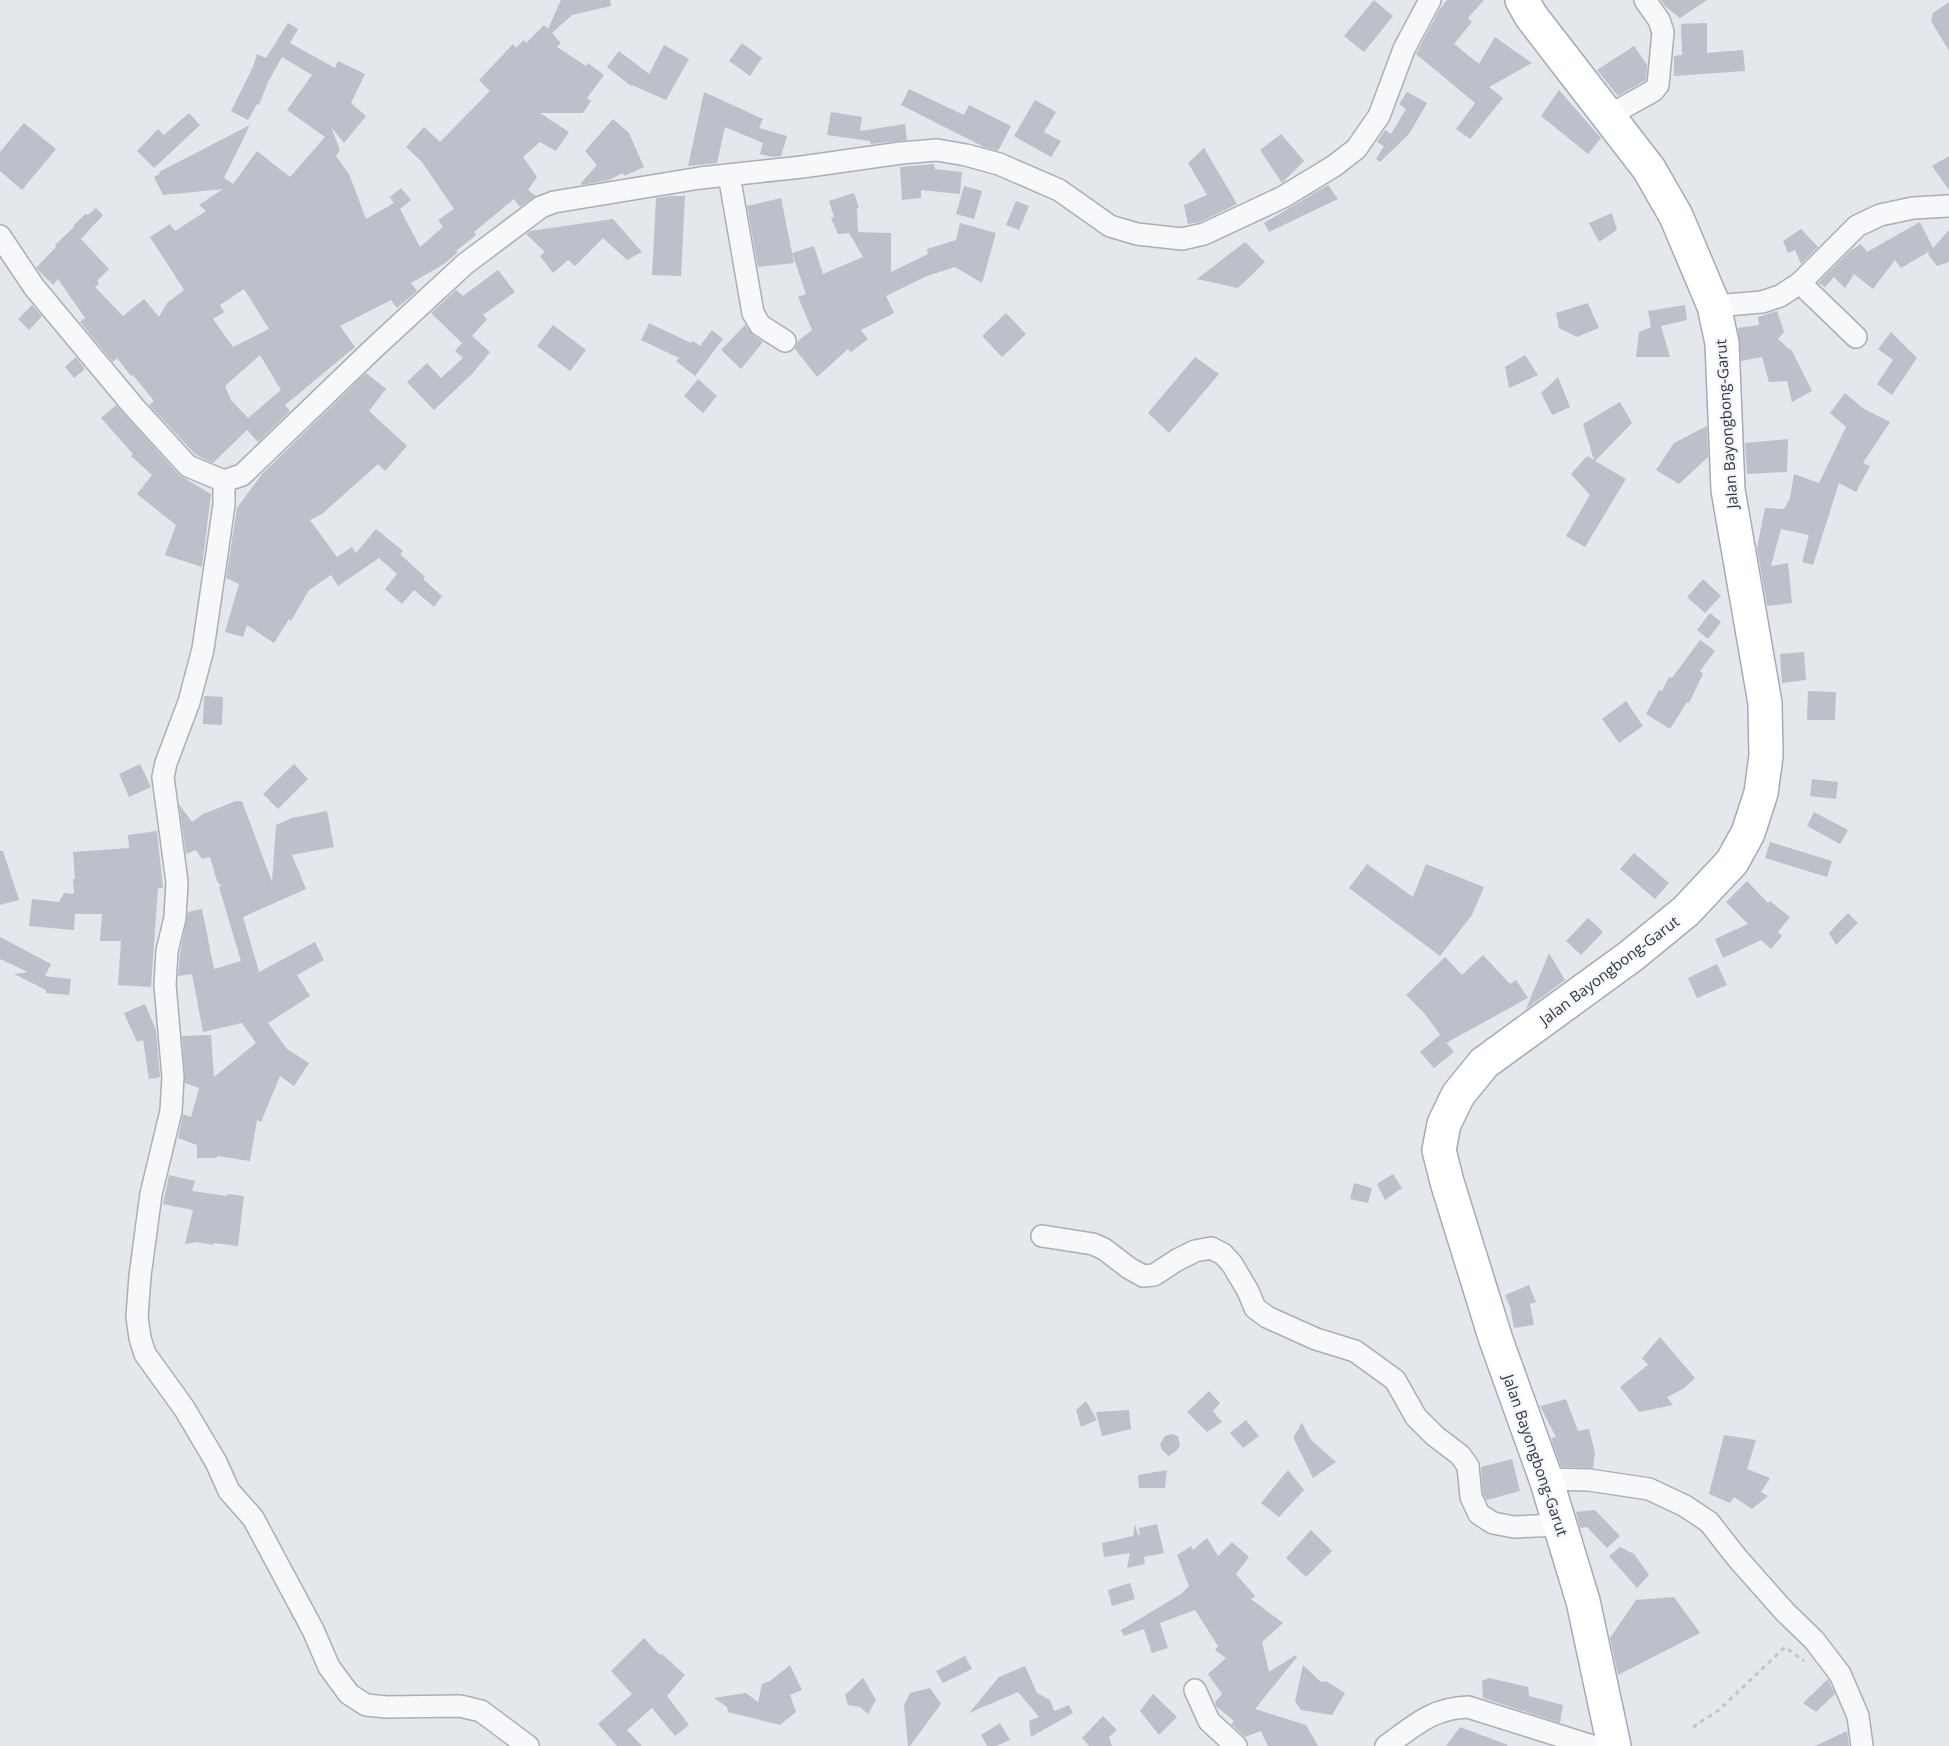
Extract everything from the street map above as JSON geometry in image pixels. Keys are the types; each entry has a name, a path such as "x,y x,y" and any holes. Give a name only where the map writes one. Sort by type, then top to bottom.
{"main road":[{"name":"Jalan Bayongbong-Garut","path":"1522,0 1531,16 1649,169 1676,216 1714,306 1722,343 1728,490 1765,703 1766,756 1761,793 1748,833 1732,862 1686,911 1614,969 1484,1063 1458,1095 1444,1124 1439,1150 1496,1340 1546,1479 1583,1601 1614,1746"}],"street":[{"path":"0,236 34,287 149,424 188,466 224,481 242,475 465,264 541,207 554,202 600,194 729,175 937,150 999,164 1059,190 1110,226 1137,234 1182,239 1204,234 1282,197 1334,166 1356,149 1379,116 1404,48 1430,0"},
{"path":"1608,116 1653,91 1659,80 1664,32 1659,20 1645,0"},
{"path":"729,175 753,313 760,325 785,341"},
{"path":"1714,306 1762,302 1780,296 1800,283 1857,226 1880,215 1913,208 1949,206"},
{"path":"1800,283 1856,337"},
{"path":"224,481 224,505 203,649 189,702 163,777 177,882 175,918 167,951 165,985 173,1077 170,1113 151,1194 140,1276 137,1317 140,1338 145,1354 184,1408 216,1462 229,1491 253,1518 313,1630 328,1667 350,1694 366,1705 460,1706 481,1711 528,1746"},
{"path":"1042,1236 1093,1244 1143,1276 1154,1275 1195,1251 1211,1248 1223,1254 1232,1264 1248,1291 1255,1308 1267,1317 1316,1339 1355,1352 1395,1380 1416,1417 1435,1436 1460,1455 1468,1466 1471,1497 1479,1514 1493,1523 1514,1527 1560,1525"},
{"path":"1546,1479 1589,1480 1649,1490 1685,1506 1709,1522 1785,1612 1814,1640 1840,1674 1858,1716 1862,1746"},
{"path":"1195,1690 1209,1721 1236,1746"},
{"path":"1386,1746 1439,1711 1468,1707 1592,1746"}],"path":[{"path":"1693,1727 1719,1710 1785,1647 1826,1678 1836,1669"}],"building":[{"path":"561,0 610,0 611,6 572,15 552,33 561,43 557,47 586,66 588,63 604,75 587,98 591,101 583,113 540,113 569,132 556,151 540,142 523,157 537,177 528,190 536,196 520,207 514,199 474,232 476,235 444,264 411,283 417,291 397,308 391,300 340,326 355,347 285,405 290,411 258,442 247,430 213,463 196,455 149,405 154,401 133,375 131,376 117,358 113,362 80,322 85,318 58,279 53,285 36,268 85,214 88,215 96,208 103,215 81,239 109,269 97,281 99,284 95,287 123,316 144,299 159,317 167,303 184,290 150,237 170,224 175,231 206,211 199,205 223,189 163,195 154,177 160,174 159,172 250,125 224,178 233,184 257,151 290,177 325,137 287,110 312,75 282,57 268,82 259,105 257,104 248,120 231,111 257,54 266,58 288,23 298,29 290,43 335,68 338,61 365,74 351,103 366,116 344,143 331,127 340,150 336,156 349,174 366,219 394,203 390,197 401,188 411,200 400,209 420,247 443,227 438,220 454,209 422,162 406,147 424,127 440,142 490,91 479,80 513,44 516,48 524,40 526,43 544,25 548,29","holes":["244,289 269,329 233,347 213,319 224,312 220,305","260,355 281,390 248,418 231,400 225,386"]},
{"path":"1374,0 1393,16 1364,52 1344,36"},
{"path":"1447,0 1484,0 1468,18 1472,22 1454,44 1479,64 1495,37 1532,63 1489,87 1503,98 1470,139 1456,129 1475,103 1416,54 1439,10"},
{"path":"1661,0 1707,0 1680,18"},
{"path":"1949,2 1949,51 1931,21 1933,13"},
{"path":"1707,23 1707,53 1743,50 1745,71 1674,76 1674,56 1682,55 1681,24"},
{"path":"742,43 762,58 750,76 729,61"},
{"path":"664,45 689,59 666,100 631,86 607,67 619,51 649,74"},
{"path":"1634,46 1647,65 1646,80 1618,96 1597,70"},
{"path":"909,89 964,115 969,105 1011,126 998,151 984,147 901,105"},
{"path":"1559,90 1601,138 1588,154 1541,116"},
{"path":"704,92 763,119 759,128 787,136 781,156 760,154 763,143 725,127 717,163 688,166"},
{"path":"1407,92 1427,103 1409,134 1380,162 1376,159 1384,146 1377,142 1385,130 1391,134 1406,109 1399,104"},
{"path":"1035,100 1056,112 1044,132 1061,141 1051,157 1014,136"},
{"path":"831,112 862,117 860,131 905,124 907,140 871,144 870,141 827,135"},
{"path":"189,113 200,125 154,168 137,151 158,129 164,135"},
{"path":"613,119 629,133 644,167 624,176 623,173 609,180 582,185 581,183 597,165 585,151"},
{"path":"24,123 56,149 22,190 0,171 0,152"},
{"path":"1281,134 1304,161 1282,183 1260,150"},
{"path":"1204,148 1237,204 1200,222 1188,224 1184,205 1207,195 1188,163"},
{"path":"1949,156 1949,190 1932,166"},
{"path":"934,164 935,169 962,172 960,194 921,190 921,198 902,200 900,167"},
{"path":"1328,185 1338,199 1269,232 1264,223"},
{"path":"964,186 982,191 974,219 956,214"},
{"path":"854,193 859,208 857,208 857,232 891,233 891,272 928,254 927,249 956,240 960,223 996,233 982,283 955,267 927,276 886,296 894,313 861,330 868,339 851,352 848,349 817,377 795,349 798,341 812,330 798,297 806,294 792,253 814,246 823,274 863,257 849,233 838,234 831,218 834,217 829,201"},
{"path":"685,196 681,276 652,275 656,198"},
{"path":"781,198 794,263 758,267 747,206"},
{"path":"1016,201 1029,206 1019,230 1006,225"},
{"path":"1612,213 1617,230 1599,242 1589,223"},
{"path":"613,219 642,252 627,260 603,238 575,266 568,260 553,273 540,256 545,252 526,234 530,231"},
{"path":"1920,222 1933,248 1949,230 1949,262 1937,266 1928,254 1930,251 1901,268 1895,260 1873,289 1854,274 1845,288 1834,277 1825,287 1818,283 1850,251 1861,244 1867,252"},
{"path":"1801,229 1818,247 1801,264 1795,250 1788,253 1783,241"},
{"path":"1245,242 1265,262 1238,288 1197,279"},
{"path":"498,270 515,292 483,315 487,319 472,336 490,352 473,373 434,410 407,382 427,363 441,378 463,358 455,351 462,343 431,313 456,290 463,296"},
{"path":"1588,303 1599,328 1577,337 1559,328 1556,313"},
{"path":"32,305 42,316 29,330 18,319"},
{"path":"1685,305 1687,320 1661,326 1670,357 1636,357 1639,332 1651,327 1648,311"},
{"path":"1777,311 1784,332 1778,339 1791,349 1812,391 1792,402 1787,381 1769,382 1762,357 1741,361 1738,328 1759,325 1758,317"},
{"path":"1006,313 1026,334 1002,357 982,336"},
{"path":"649,323 700,346 712,330 723,339 695,376 676,361 679,358 641,340"},
{"path":"553,325 586,350 570,371 537,346"},
{"path":"745,325 763,342 741,369 721,350"},
{"path":"1891,332 1917,358 1892,395 1877,384 1893,360 1878,349"},
{"path":"1525,355 1538,375 1509,388 1505,367"},
{"path":"76,357 85,369 74,378 65,367"},
{"path":"1195,357 1219,374 1169,433 1148,413"},
{"path":"366,373 386,389 369,411 407,446 385,471 378,464 322,514 310,520 337,557 352,547 356,553 376,529 403,551 400,554 442,596 434,607 414,590 402,604 385,589 397,574 379,558 338,586 331,575 309,590 291,621 289,619 274,643 247,625 243,637 225,632 239,584 226,578 237,508 262,474"},
{"path":"1558,377 1570,407 1552,415 1541,393"},
{"path":"698,379 717,396 703,413 684,396"},
{"path":"1845,393 1864,409 1890,422 1863,463 1870,466 1856,492 1839,483 1813,565 1802,562 1809,535 1781,529 1771,566 1788,563 1792,603 1767,606 1757,548 1765,508 1784,509 1790,498 1794,474 1819,483 1846,427 1830,413"},
{"path":"1620,402 1632,423 1595,461 1626,479 1585,547 1566,536 1590,495 1571,474 1587,456 1594,460 1583,424"},
{"path":"116,405 179,475 211,494 202,567 165,555 176,525 137,494 152,475 131,456 133,454 101,418"},
{"path":"1707,426 1708,457 1679,484 1656,470 1674,443"},
{"path":"1788,439 1787,472 1747,474 1745,443"},
{"path":"1703,579 1721,596 1705,613 1687,597"},
{"path":"1710,613 1721,622 1708,639 1697,630"},
{"path":"1700,640 1715,651 1700,671 1703,674 1689,703 1687,702 1670,729 1646,714 1659,690 1662,691 1669,677 1672,678"},
{"path":"1804,652 1806,680 1782,683 1780,654"},
{"path":"1808,691 1836,692 1835,720 1807,720"},
{"path":"204,696 223,697 222,725 203,724"},
{"path":"1626,701 1643,726 1619,743 1602,719"},
{"path":"140,764 151,787 129,797 119,774"},
{"path":"294,764 308,779 278,809 263,794"},
{"path":"1812,779 1838,782 1836,799 1810,796"},
{"path":"236,801 242,801 272,882 276,825 292,818 327,811 334,847 292,855 306,889 243,917 259,972 315,942 324,960 297,975 310,996 268,1023 287,1049 309,1063 294,1086 280,1076 261,1122 257,1120 250,1161 217,1156 217,1158 197,1158 197,1145 178,1138 183,1114 191,1117 199,1088 185,1083 182,1036 211,1035 214,1077 256,1043 242,1023 203,1032 192,974 178,976 188,912 202,909 214,969 241,961 219,887 221,886 217,881 210,857 202,859 196,850 186,854 179,804 192,822 203,814"},
{"path":"1814,812 1848,830 1840,844 1807,826"},
{"path":"157,831 163,888 158,888 151,987 118,985 121,941 100,941 102,914 75,914 74,930 29,926 32,899 59,902 64,893 74,894 73,852 129,848 128,835"},
{"path":"1770,842 1832,861 1827,877 1765,858"},
{"path":"0,851 3,851 19,900 0,905"},
{"path":"1634,853 1669,883 1655,899 1620,869"},
{"path":"1367,864 1413,897 1426,864 1484,887 1472,915 1440,956 1349,888"},
{"path":"1747,881 1768,903 1770,901 1790,917 1778,932 1782,936 1771,949 1761,940 1723,958 1715,939 1748,924 1726,902"},
{"path":"1848,913 1858,923 1836,945 1829,933"},
{"path":"1588,918 1603,932 1581,955 1566,941"},
{"path":"0,937 51,964 45,976 71,979 69,995 46,993 46,990 14,974 28,972 0,959"},
{"path":"1549,953 1565,980 1526,1009"},
{"path":"1483,955 1510,984 1516,980 1528,998 1446,1043 1425,1014 1406,995 1445,957 1462,975"},
{"path":"1717,964 1727,985 1697,998 1688,978"},
{"path":"145,1004 156,1030 160,1077 149,1079 143,1040 137,1042 124,1013"},
{"path":"1440,1035 1454,1052 1434,1068 1420,1052"},
{"path":"1393,1174 1402,1188 1385,1200 1377,1184"},
{"path":"169,1175 195,1181 192,1191 244,1196 238,1246 197,1242 185,1244 193,1210 163,1204"},
{"path":"1354,1183 1372,1188 1368,1203 1350,1199"},
{"path":"1529,1285 1536,1302 1530,1304 1534,1325 1514,1328 1505,1295"},
{"path":"1660,1337 1695,1378 1683,1389 1667,1397 1673,1405 1639,1412 1620,1387 1648,1365 1642,1358"},
{"path":"1209,1391 1220,1403 1213,1411 1222,1422 1207,1432 1187,1412"},
{"path":"1566,1399 1578,1431 1589,1429 1595,1453 1593,1468 1561,1467 1551,1438 1556,1437 1540,1406"},
{"path":"1086,1401 1097,1420 1081,1427 1076,1410"},
{"path":"1129,1410 1131,1429 1102,1436 1096,1412"},
{"path":"1246,1420 1259,1436 1243,1448 1230,1433"},
{"path":"1302,1423 1311,1440 1336,1462 1313,1478 1294,1439"},
{"path":"1171,1434 1178,1436 1180,1446 1169,1456 1162,1450 1160,1444 1165,1436"},
{"path":"1724,1435 1756,1440 1747,1469 1770,1478 1761,1492 1768,1496 1752,1509 1734,1497 1730,1503 1709,1494"},
{"path":"1512,1459 1520,1491 1487,1500 1483,1494 1481,1467"},
{"path":"1167,1470 1165,1488 1139,1488 1138,1475"},
{"path":"1288,1470 1304,1490 1279,1517 1261,1503"},
{"path":"1595,1510 1620,1536 1607,1548 1587,1527 1580,1528 1576,1512"},
{"path":"1135,1524 1138,1535 1140,1535 1139,1528 1157,1524 1164,1553 1144,1557 1145,1564 1127,1568 1130,1553 1104,1557 1102,1543 1133,1536"},
{"path":"1311,1530 1332,1551 1306,1577 1286,1558"},
{"path":"1207,1538 1218,1556 1232,1542 1249,1557 1236,1574 1255,1596 1251,1599 1283,1623 1262,1642 1269,1672 1296,1655 1297,1657 1255,1709 1306,1725 1318,1746 1268,1746 1261,1731 1245,1737 1231,1724 1234,1721 1216,1706 1215,1702 1222,1694 1208,1674 1226,1658 1215,1650 1218,1646 1195,1610 1160,1623 1168,1648 1152,1653 1144,1629 1124,1636 1121,1630 1181,1594 1189,1586 1177,1555 1191,1546 1193,1550"},
{"path":"1620,1547 1634,1554 1649,1575 1637,1588 1609,1556"},
{"path":"1130,1583 1135,1599 1112,1606 1108,1590"},
{"path":"1674,1597 1700,1633 1618,1675 1610,1638 1636,1600"},
{"path":"644,1638 660,1655 662,1654 685,1675 667,1696 689,1725 675,1736 652,1708 627,1730 642,1746 617,1746 598,1724 632,1694 611,1671"},
{"path":"965,1656 972,1669 943,1683 936,1671"},
{"path":"790,1665 802,1690 790,1695 796,1712 780,1725 728,1712 727,1707 714,1698 746,1693 758,1702 762,1684 770,1681"},
{"path":"1303,1665 1321,1682 1326,1681 1345,1693 1332,1715 1301,1710 1295,1701"},
{"path":"1025,1666 1037,1693 1050,1700 1054,1711 1069,1705 1073,1713 1031,1737 1029,1721 1039,1717 1018,1692 969,1713 999,1677"},
{"path":"863,1678 876,1700 868,1714 860,1707 848,1705 845,1695"},
{"path":"1489,1678 1528,1687 1529,1696 1563,1705 1560,1723 1483,1698 1482,1681"},
{"path":"1828,1679 1835,1694 1816,1712 1803,1703"},
{"path":"930,1688 941,1704 908,1746 904,1705 910,1693"},
{"path":"1153,1694 1177,1717 1159,1735 1140,1711"},
{"path":"1103,1716 1117,1730 1109,1737 1112,1746 1089,1746 1082,1738"},
{"path":"1000,1723 1010,1740 996,1746 987,1746 981,1735"},
{"path":"1460,1727 1508,1745 1446,1746"},
{"path":"1847,1731 1849,1746 1815,1746"}]}
